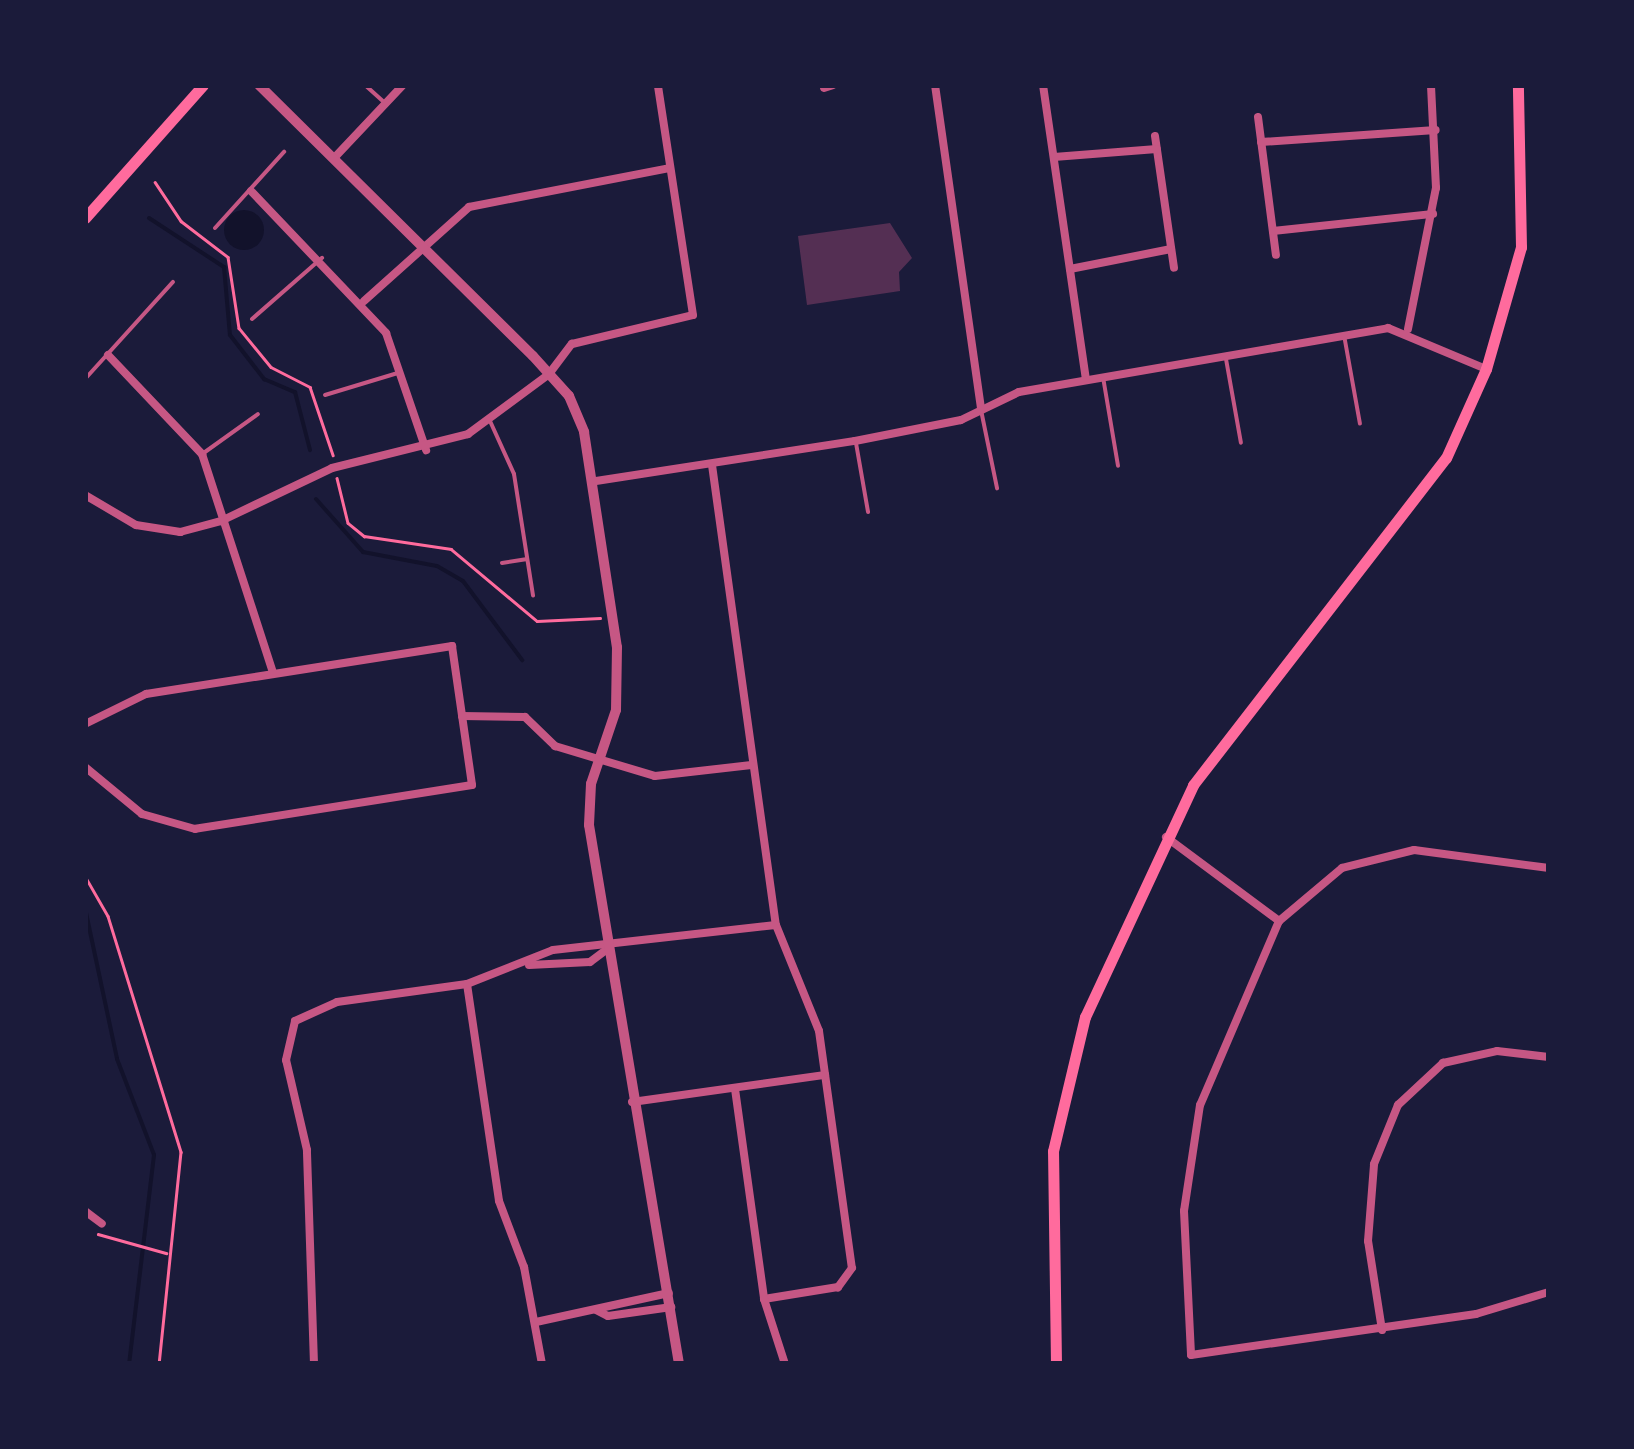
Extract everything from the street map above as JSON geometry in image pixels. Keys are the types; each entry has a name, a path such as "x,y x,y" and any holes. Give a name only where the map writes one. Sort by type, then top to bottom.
{"main road":[{"path":"85,218 202,85"},
{"path":"1056,1364 1048,1228 1065,1083 1164,836 1286,654 1403,521 1446,458 1486,369 1520,247 1518,85"}],"street":[{"path":"259,85 336,156 569,396 596,481 618,647 616,710 597,762 589,825 606,950 680,1364"},
{"path":"336,156 404,85"},
{"path":"85,496 136,525 180,532 221,521 332,468 426,450 490,421 550,374 572,344 693,315 658,85"},
{"path":"935,85 981,410"},
{"path":"1044,85 1086,380"},
{"path":"1408,329 1434,214 1436,130 1431,85"},
{"path":"1258,117 1276,255"},
{"path":"1261,142 1436,130"},
{"path":"1155,136 1174,268"},
{"path":"1054,158 1157,148"},
{"path":"364,301 469,207 670,168"},
{"path":"251,190 364,301 403,372 426,450"},
{"path":"1273,232 1434,214"},
{"path":"1070,269 1171,249"},
{"path":"596,481 855,441 981,410 1019,392 1344,334 1408,329 1486,369"},
{"path":"108,355 202,454 272,670"},
{"path":"712,465 776,925 792,984 819,1031 852,1268 838,1287 764,1299"},
{"path":"85,724 146,694 272,670 452,646 472,785 195,828 142,814 85,767"},
{"path":"462,716 525,718 554,746 597,762 655,776 751,765"},
{"path":"1164,836 1278,921"},
{"path":"1549,868 1414,850 1342,868 1278,921 1200,1104 1184,1211 1191,1355 1382,1330 1549,1292"},
{"path":"314,1364 307,1150 289,1032 308,1010 467,984 530,964 553,950 606,950 776,925"},
{"path":"530,964 590,962 606,950"},
{"path":"467,984 499,1201 536,1322 542,1364"},
{"path":"1382,1330 1368,1241 1374,1164 1398,1105 1443,1062 1497,1051 1549,1056"},
{"path":"632,1102 824,1075"},
{"path":"735,1090 764,1299 785,1364"},
{"path":"85,1211 102,1224"},
{"path":"536,1322 669,1293"},
{"path":"596,1310 608,1316 671,1308"}],"lane":[{"path":"366,85 386,104"},
{"path":"215,228 284,152"},
{"path":"252,319 322,258"},
{"path":"85,380 173,282"},
{"path":"1344,334 1360,424"},
{"path":"1226,355 1241,443"},
{"path":"325,394 403,372"},
{"path":"1103,376 1118,466"},
{"path":"981,410 997,488"},
{"path":"202,454 258,414"},
{"path":"490,421 510,459 533,596"},
{"path":"855,441 868,512"},
{"path":"502,563 526,559"}],"path":[{"path":"336,478 348,524 364,536 451,549 536,621 602,618"},
{"path":"85,876 108,916 181,1152 159,1364"},
{"path":"85,1224 124,1246 168,1254"}],"shaded area":[{"path":"244,210 258,216 264,230 258,244 244,250 230,244 224,230 230,216"}],"building":[{"path":"890,223 912,258 899,272 900,291 807,305 798,236"}],"waterway":[{"path":"149,218 224,267 230,335 264,379 295,392 310,450"},
{"path":"316,499 363,552 437,566 463,581 522,660"},
{"path":"85,908 117,1059 154,1155 129,1364"}]}
